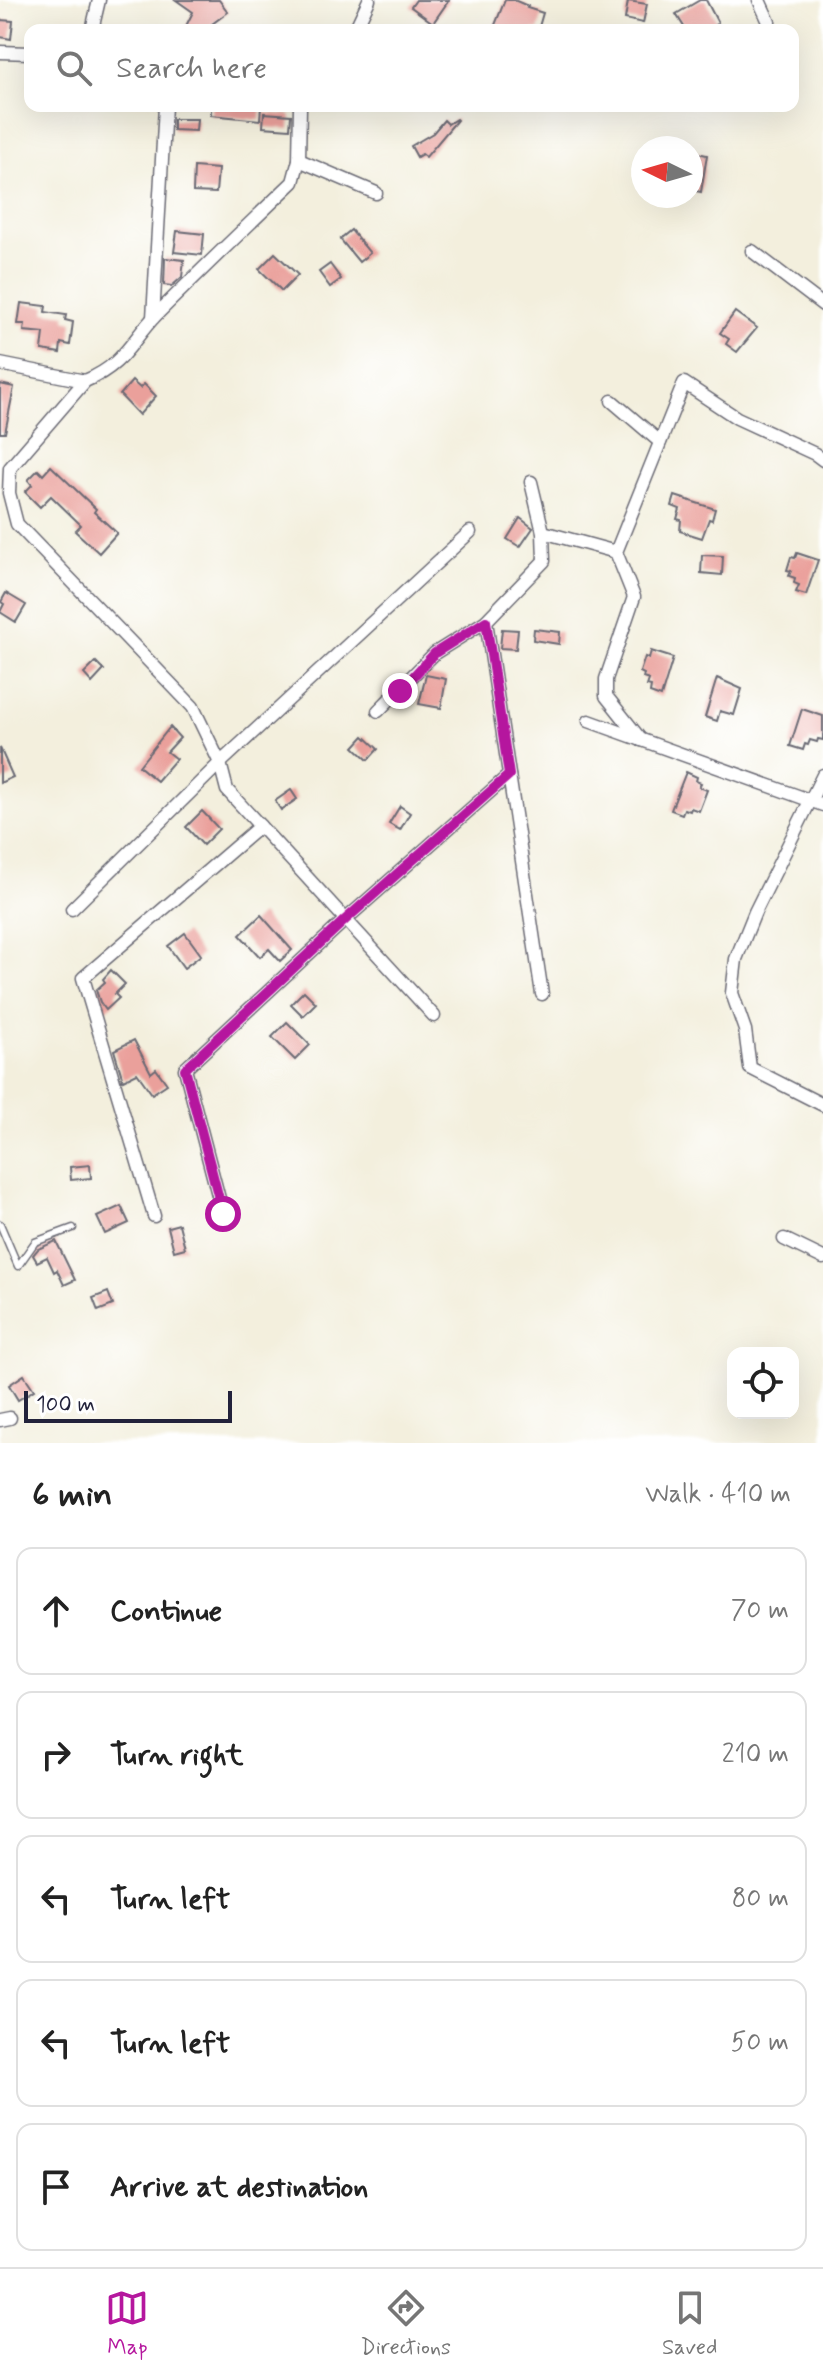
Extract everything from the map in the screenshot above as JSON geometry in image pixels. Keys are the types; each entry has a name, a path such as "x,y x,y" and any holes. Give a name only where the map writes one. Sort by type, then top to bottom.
{"street":[{"path":"93,24 99,0"},
{"path":"358,24 369,0"},
{"path":"759,0 769,22"},
{"path":"0,52 24,53"},
{"path":"153,318 165,112"},
{"path":"300,112 299,160 293,182 153,318 124,356 102,374 85,381 10,468 9,493 17,524 193,707 220,763 227,790 434,1016"},
{"path":"299,160 376,193"},
{"path":"752,251 823,305"},
{"path":"0,364 85,381"},
{"path":"641,740 606,696 606,679 634,597 616,552 684,383 737,418 823,460"},
{"path":"612,401 660,442"},
{"path":"378,711 435,653 486,621 544,561 543,532 531,482"},
{"path":"72,909 220,763 470,532"},
{"path":"543,532 616,552"},
{"path":"486,621 542,994"},
{"path":"589,721 816,803"},
{"path":"223,1214 185,1069 345,920 509,775"},
{"path":"823,775 816,803 755,912 736,959 732,993 745,1030 750,1068 823,1105"},
{"path":"154,1216 83,978 260,826"},
{"path":"784,1239 823,1258"}],"lane":[{"path":"0,1224 18,1266 35,1242 73,1228"}],"building":[{"path":"176,0 219,0 228,12 212,24 187,24 193,12"},
{"path":"416,0 449,0 433,23 411,7"},
{"path":"505,0 514,0 543,13 540,24 495,24"},
{"path":"700,0 706,0 718,23 682,24 676,14"},
{"path":"628,1 647,4 643,23 625,19"},
{"path":"0,20 13,21 11,39 0,37"},
{"path":"211,112 261,112 260,120 211,115"},
{"path":"264,113 291,115 290,129 263,127"},
{"path":"173,119 197,119 196,131 173,130"},
{"path":"456,119 426,157 422,154 417,157 411,146 433,133 444,120 448,124"},
{"path":"703,154 707,155 703,180"},
{"path":"194,167 218,169 216,193 193,192"},
{"path":"351,230 370,253 359,262 340,239"},
{"path":"177,231 204,234 202,255 174,252"},
{"path":"275,253 298,275 282,291 259,269"},
{"path":"165,258 184,260 182,277 172,286 164,285"},
{"path":"330,264 341,279 330,287 319,272"},
{"path":"21,303 46,306 45,312 66,315 65,320 73,322 70,345 61,343 60,353 42,350 44,333 24,331 25,324 18,324"},
{"path":"735,312 757,328 737,352 726,344 729,339 720,333"},
{"path":"132,381 140,388 144,384 156,396 139,415 120,395"},
{"path":"0,384 14,387 5,433 0,433"},
{"path":"51,466 117,533 99,553 75,531 81,525 51,496 40,507 25,492 32,485 28,480 38,470 43,475"},
{"path":"675,496 715,509 702,538 680,531 681,520 677,519 680,509 672,506"},
{"path":"520,518 533,528 520,547 507,539"},
{"path":"797,553 818,560 806,595 796,592 799,585 794,583 795,578 789,576 791,571 787,570 791,557 795,558"},
{"path":"702,555 723,556 722,575 701,573"},
{"path":"6,593 26,605 16,622 0,612"},
{"path":"502,629 518,630 516,649 500,648"},
{"path":"534,629 560,632 559,644 533,640"},
{"path":"651,651 673,658 661,697 650,693 651,687 647,686 649,680 643,678 644,674 640,672 645,657 649,659"},
{"path":"96,662 104,670 92,683 84,674"},
{"path":"426,675 446,679 441,708 419,704"},
{"path":"717,678 742,689 734,715 720,711 717,721 705,717"},
{"path":"802,709 823,716 823,740 810,740 803,750 790,746"},
{"path":"170,727 180,738 167,752 176,759 157,781 139,766"},
{"path":"364,736 378,749 368,760 354,747"},
{"path":"0,748 13,777 0,783"},
{"path":"686,772 697,777 696,781 701,783 699,787 707,790 699,811 684,809 682,814 671,810"},
{"path":"291,790 297,799 281,810 275,801"},
{"path":"400,806 410,813 400,830 389,824"},
{"path":"202,811 219,829 203,845 186,827"},
{"path":"261,915 292,950 280,961 269,949 260,957 240,935"},
{"path":"185,933 201,955 184,968 168,946"},
{"path":"111,970 125,984 115,994 119,998 106,1010 96,990"},
{"path":"304,991 316,1003 303,1016 291,1004"},
{"path":"287,1022 310,1045 295,1060 272,1037"},
{"path":"134,1040 151,1073 156,1069 167,1084 152,1094 137,1073 123,1080 114,1050"},
{"path":"90,1165 91,1178 71,1180 70,1167"},
{"path":"121,1206 129,1223 105,1234 97,1217"},
{"path":"179,1224 185,1248 174,1251 168,1227"},
{"path":"56,1241 75,1280 64,1285 47,1257 37,1262 33,1255 38,1249"},
{"path":"108,1292 113,1305 98,1311 93,1298"},
{"path":"24,1375 34,1390 18,1400 9,1385"}],"route":[{"path":"223,1214 185,1069 345,920 509,775 486,621 435,653 400,691"}]}
